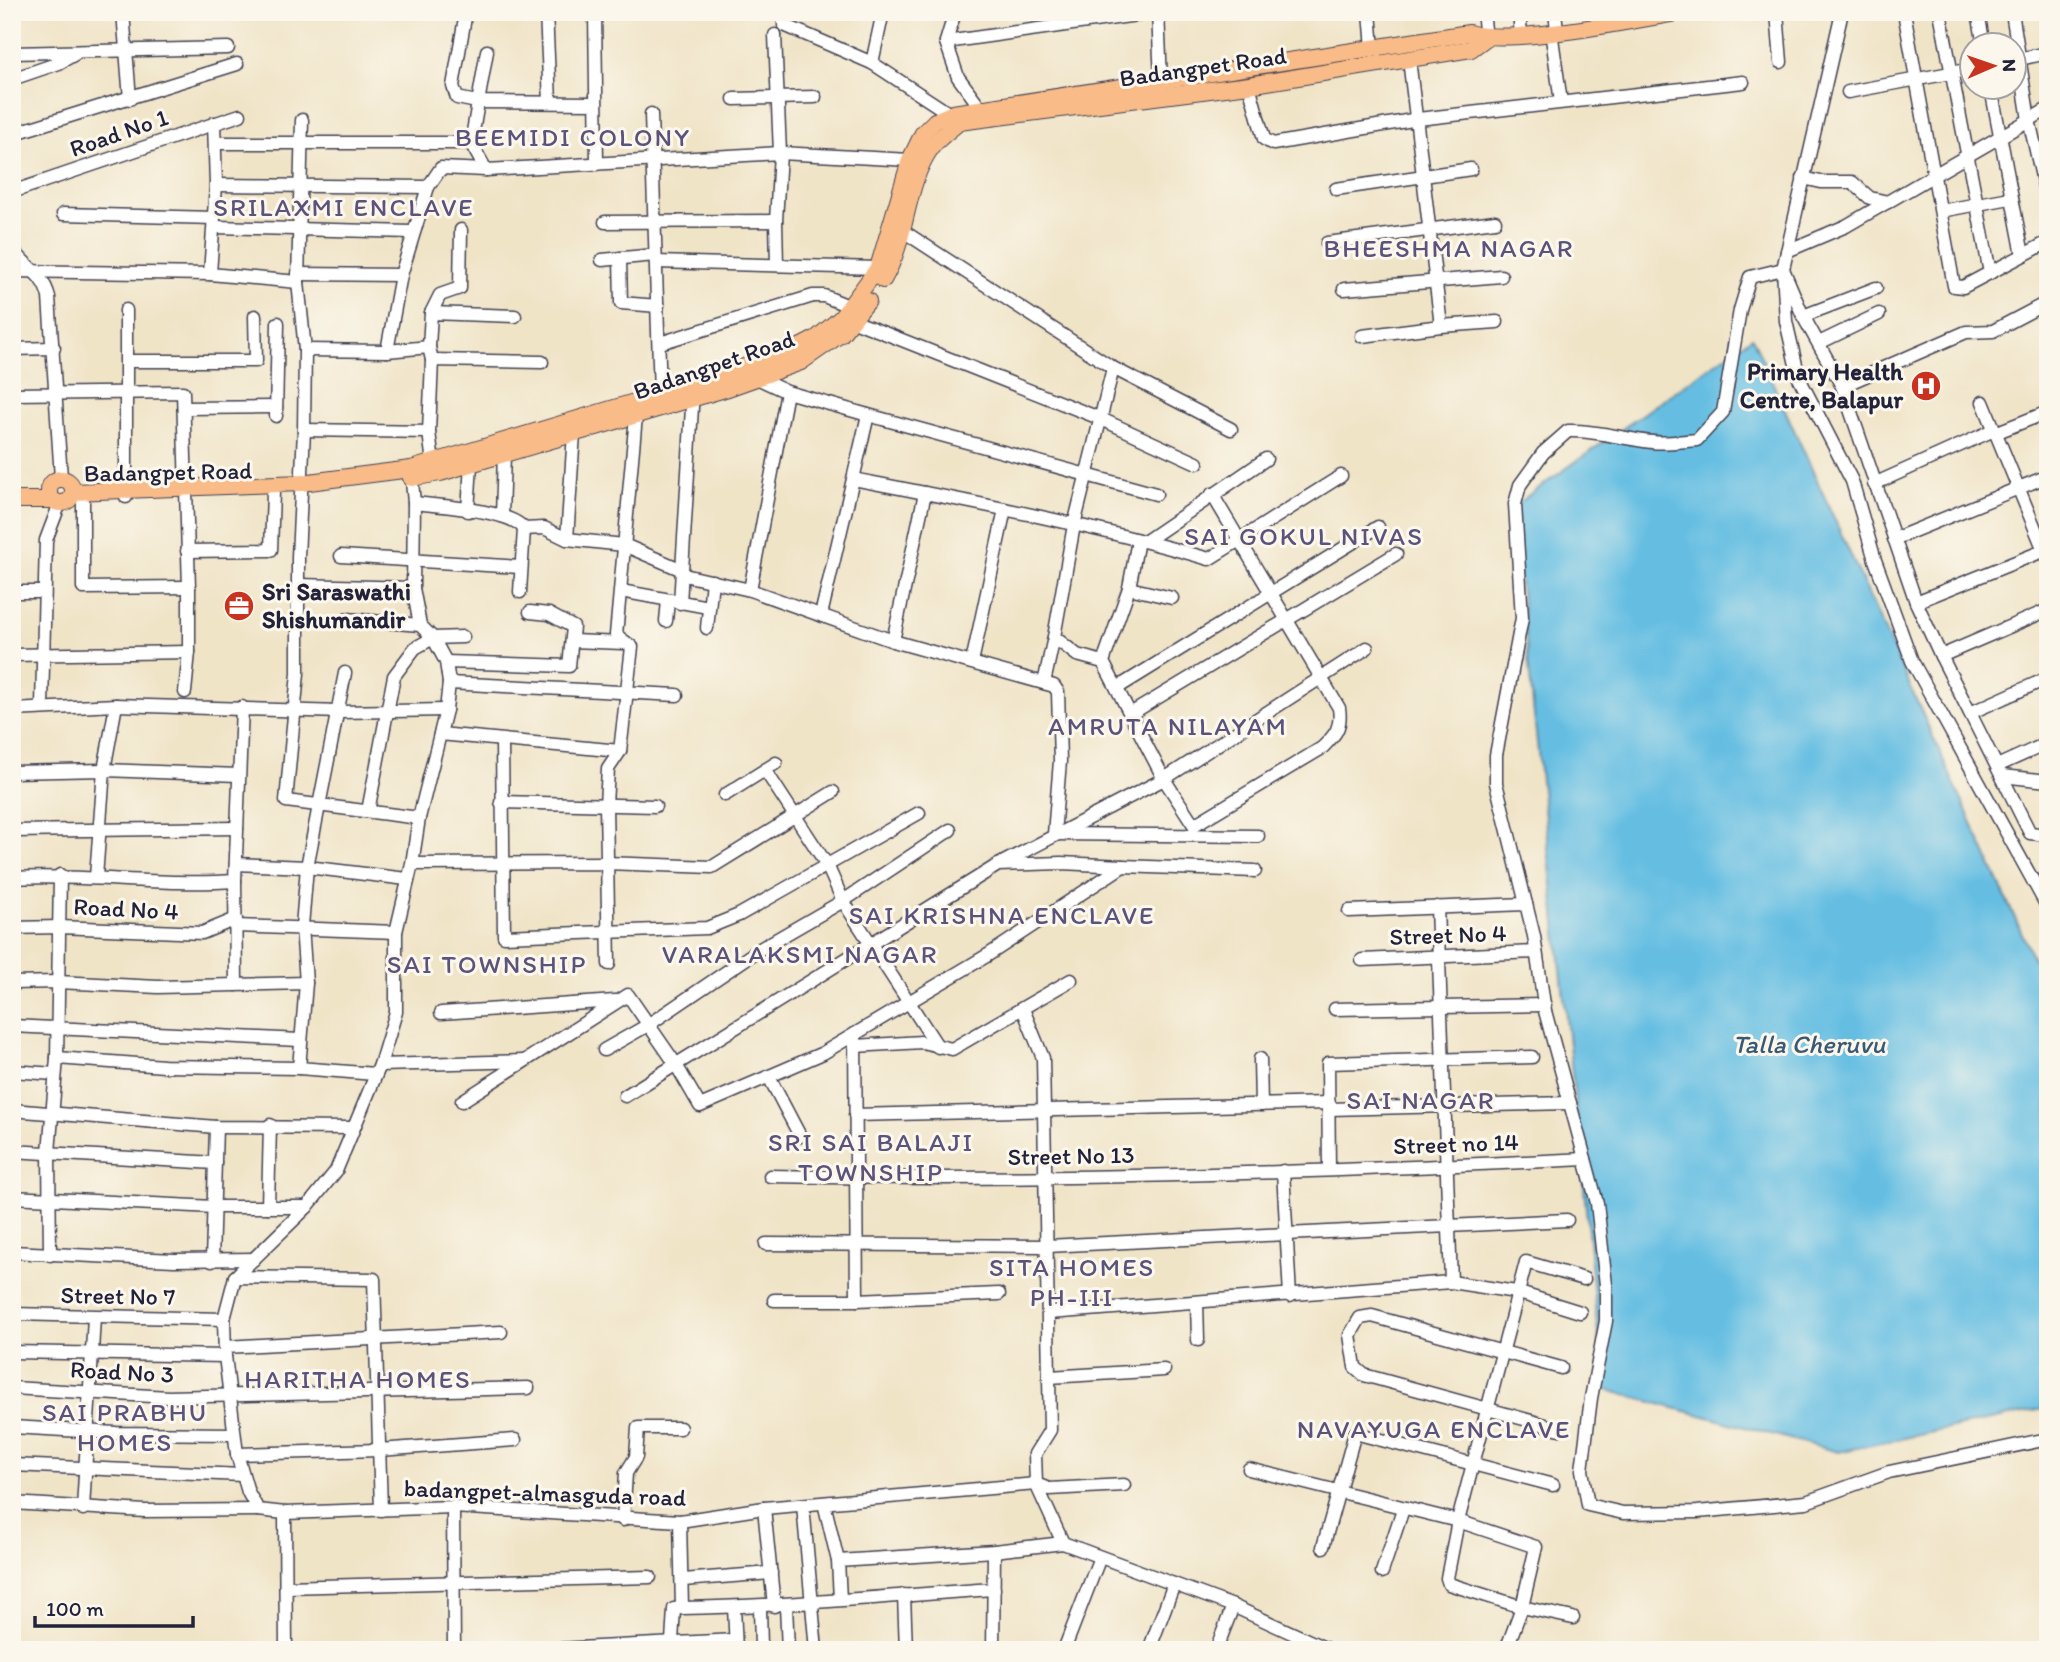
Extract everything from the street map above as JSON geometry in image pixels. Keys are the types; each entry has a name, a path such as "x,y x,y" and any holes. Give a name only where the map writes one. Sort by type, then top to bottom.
{"main road":[{"name":"Badangpet Road","path":"984,113 1206,82 1469,33 1486,38 1521,36 1631,16 1682,12"},
{"name":"Badangpet Road","path":"412,473 433,463 660,394 693,391 757,378 813,355 885,276 903,231 923,133 935,121 1161,81 1249,85 1471,49 1486,38"},
{"name":"Badangpet Road","path":"187,492 273,492 471,464 636,416 794,351 853,314 878,268 916,162"},
{"name":"Badangpet Road","path":"12,490 126,494 301,487"},
{"name":"Badangpet Road","path":"12,500 67,494"}],"street":[{"path":"123,12 124,51 130,99"},
{"path":"467,12 453,92 457,98 477,102 594,103"},
{"path":"546,12 550,102"},
{"path":"595,12 594,103 597,164"},
{"path":"783,12 785,25 872,63 956,118"},
{"path":"872,63 883,12"},
{"path":"955,12 946,42 958,77 984,113"},
{"path":"946,42 1158,12 1161,81"},
{"path":"1370,12 1373,49"},
{"path":"1483,12 1486,38"},
{"path":"1519,12 1521,36"},
{"path":"1555,12 1554,31 1561,102"},
{"path":"1777,12 1781,62"},
{"path":"1842,12 1783,269 1786,321 1799,378 1852,481 1888,599 1912,661 2048,908"},
{"path":"1905,12 1954,286 1963,287 2048,242"},
{"path":"1940,12 1990,273"},
{"path":"1978,12 1982,32"},
{"path":"2012,12 2014,32"},
{"path":"2046,12 2048,19"},
{"path":"775,36 780,153 776,221 778,265"},
{"path":"12,53 228,48"},
{"path":"486,170 471,143 487,51"},
{"path":"12,79 59,63 78,52"},
{"path":"2028,58 2048,53"},
{"path":"1409,59 1432,230 1441,326"},
{"path":"12,134 237,64"},
{"path":"1847,92 1958,72"},
{"path":"1249,85 1264,139 1273,144 1418,118 1743,82"},
{"path":"734,99 815,97"},
{"path":"1993,102 2022,255"},
{"path":"2025,102 2048,203"},
{"path":"1787,251 1846,226 2048,109"},
{"path":"651,114 660,394"},
{"name":"Road No 1","path":"12,192 240,115"},
{"path":"302,120 303,187 298,278 305,351 304,430 296,709 286,801 419,818"},
{"path":"210,274 216,185 214,123"},
{"path":"216,143 471,143"},
{"path":"387,351 411,233 428,187 442,168 486,170 780,153 916,162"},
{"path":"1336,189 1471,169"},
{"path":"1803,178 1821,182 1852,181 1870,198 1888,202"},
{"path":"216,185 428,187"},
{"path":"1941,211 2010,198"},
{"path":"63,214 215,222 300,230 411,233"},
{"path":"605,222 776,221"},
{"path":"1326,243 1495,221"},
{"path":"433,463 429,432 431,313 440,295 460,288 461,230"},
{"path":"903,231 1113,368 1231,429"},
{"path":"12,248 37,272 46,284 49,297 55,391 67,494 83,588 189,587"},
{"path":"620,258 621,303 658,306"},
{"path":"603,260 656,258 878,268"},
{"path":"1783,269 1803,316 1842,386 1916,602 1941,656 2030,833 2048,835"},
{"path":"1783,269 1750,277 1740,310 1723,412 1697,440 1655,443 1614,437 1596,430 1568,431 1543,453 1520,485 1515,504 1522,618 1496,755 1496,783 1526,904 1545,1005 1597,1203 1606,1321 1591,1398 1582,1469 1588,1505 1623,1513 1696,1512 1805,1502 1889,1472 2048,1439"},
{"path":"12,271 298,278 401,275"},
{"path":"1344,289 1501,276"},
{"path":"1803,316 1876,288"},
{"path":"660,343 813,296 1099,418 1197,463"},
{"path":"1842,386 1966,332 1993,331 2048,302"},
{"path":"126,310 126,494"},
{"path":"431,313 515,316"},
{"path":"1819,343 1879,314"},
{"path":"128,361 256,361 255,316"},
{"path":"1362,336 1497,322"},
{"path":"184,408 276,412 278,323"},
{"path":"305,351 387,351 429,347"},
{"path":"12,349 54,348"},
{"path":"432,360 542,362"},
{"path":"1044,683 1074,525 1113,368"},
{"path":"757,378 787,392 1156,494"},
{"path":"12,394 55,391 128,394 183,392 189,587 189,652 185,692"},
{"path":"666,621 674,602 680,569 693,391"},
{"path":"750,590 787,392"},
{"path":"1916,602 2047,553 1983,402"},
{"path":"1874,484 1995,431 2048,412"},
{"path":"821,614 867,415"},
{"path":"623,643 616,635 636,416"},
{"path":"304,430 429,432"},
{"path":"567,538 574,433"},
{"path":"502,516 504,454"},
{"path":"1103,662 1129,588 1142,540 1266,459"},
{"path":"468,511 471,464"},
{"path":"258,1510 242,1475 237,1454 223,1319 235,1277 307,1207 337,1171 377,1070 396,1012 396,932 412,864 419,818 446,710 449,683 446,662 433,638 420,625 413,588 412,473"},
{"path":"853,479 1005,509 1142,540 1209,559 1341,475"},
{"path":"1894,539 2048,476"},
{"path":"187,551 271,550 273,492"},
{"path":"893,641 925,493"},
{"path":"42,706 46,540 67,494"},
{"path":"1054,637 1077,655 1103,662 1132,713 1164,779 1194,825 1322,748 1338,731 1341,720 1339,708 1212,494"},
{"path":"414,503 502,516 520,522 524,529 520,592"},
{"path":"972,662 1005,509"},
{"path":"1117,688 1378,527"},
{"path":"524,529 544,528 567,538 624,545 680,569 684,575 750,590 893,641 1054,686 1058,692 1060,761 1054,834"},
{"path":"1132,713 1396,554"},
{"path":"341,556 520,567"},
{"path":"707,628 712,581"},
{"path":"299,584 413,588"},
{"path":"1129,588 1172,598"},
{"path":"621,591 708,607"},
{"path":"12,592 43,593"},
{"path":"1941,656 2048,610"},
{"path":"446,662 569,666 573,627 550,614 530,612"},
{"path":"347,619 420,625"},
{"path":"368,811 394,676 415,648 433,638 463,637"},
{"path":"572,641 623,643 632,647 620,751 608,769 606,863 609,964"},
{"path":"625,1096 998,865 1164,779 1367,649"},
{"path":"12,655 189,652"},
{"path":"299,1068 306,983 302,926 307,867 340,712 345,673"},
{"path":"1970,713 2048,678"},
{"path":"449,683 625,695 677,695"},
{"path":"12,710 42,706 116,705 340,712 387,709 446,710"},
{"path":"96,877 104,770 116,705"},
{"path":"236,985 235,881 242,707"},
{"path":"440,734 620,751"},
{"path":"502,741 501,865 505,936 608,930 707,929 739,915 919,813"},
{"path":"1999,771 2048,743"},
{"path":"725,795 771,767 827,865 843,901 907,1003 938,1046"},
{"path":"12,772 104,770 238,775"},
{"path":"1999,771 2048,781"},
{"path":"412,864 606,863 712,867 833,792"},
{"path":"501,803 655,806"},
{"path":"12,831 237,828"},
{"path":"604,1050 648,1025 760,949 843,901 950,830"},
{"path":"1054,834 1258,836"},
{"path":"998,865 1061,863 1255,871"},
{"path":"236,864 307,867 407,879"},
{"path":"462,1101 625,995 632,997 700,1106 855,1040 907,1003 999,948 1123,866"},
{"path":"50,1255 49,1152 57,1058 60,876"},
{"path":"12,877 96,877 182,884 235,881"},
{"path":"1349,911 1526,904"},
{"path":"1437,908 1451,1282"},
{"path":"236,922 396,932"},
{"name":"Road No 4","path":"12,928 60,927 202,933 236,922"},
{"name":"Street No 4","path":"1362,960 1536,952"},
{"path":"855,1040 922,1042 952,1049 1071,981"},
{"path":"12,983 58,982 158,987 306,983"},
{"path":"441,1013 616,1001"},
{"path":"1335,1009 1545,1005"},
{"path":"1023,1009 1043,1058 1050,1430 1035,1454 1036,1484 1063,1543"},
{"path":"12,1026 300,1040"},
{"path":"855,1040 857,1300"},
{"path":"1329,1170 1328,1063 1532,1057"},
{"path":"57,1058 164,1066 377,1070 525,1061"},
{"path":"1260,1059 1261,1105"},
{"path":"12,1071 55,1074"},
{"path":"769,1077 800,1136"},
{"path":"855,1115 1261,1105 1444,1107 1570,1103"},
{"path":"12,1110 216,1127 270,1125 353,1128"},
{"path":"268,1207 270,1125"},
{"path":"212,1261 216,1127"},
{"path":"12,1151 215,1163"},
{"name":"Street no 14","path":"1329,1170 1585,1159"},
{"name":"Street No 13","path":"771,1176 1044,1178 1329,1170"},
{"path":"1283,1171 1290,1296"},
{"path":"12,1197 214,1208 307,1207"},
{"path":"766,1244 1047,1246 1567,1220"},
{"path":"12,1252 212,1261 254,1259"},
{"path":"1573,1618 1522,1607 1449,1584 1447,1578 1472,1465 1526,1262 1584,1279"},
{"path":"235,1277 374,1279 381,1510"},
{"path":"1049,1313 1451,1282 1516,1292 1580,1312"},
{"path":"774,1300 857,1300 999,1294"},
{"path":"1197,1302 1198,1340"},
{"name":"Street No 7","path":"12,1314 223,1319"},
{"path":"1560,1429 1364,1375 1355,1367 1350,1335 1356,1322 1366,1315 1561,1368"},
{"path":"83,1509 94,1317"},
{"path":"12,1352 225,1352 501,1332"},
{"path":"1049,1377 1164,1370"},
{"name":"Road No 3","path":"12,1388 169,1396 229,1396 528,1388"},
{"path":"12,1427 234,1434"},
{"path":"623,1520 626,1473 636,1457 638,1427 680,1428"},
{"path":"1323,1547 1355,1433 1553,1485"},
{"path":"237,1454 379,1450 515,1440"},
{"path":"12,1465 242,1475"},
{"path":"1249,1469 1458,1521 1536,1547 1522,1607 1506,1650"},
{"name":"badangpet-almasguda road","path":"12,1503 83,1509 258,1510 285,1513 453,1507 623,1520 680,1521 764,1508 1036,1484 1049,1489 1124,1485"},
{"path":"824,1503 838,1561 840,1599"},
{"path":"803,1505 816,1650"},
{"path":"453,1507 454,1650"},
{"path":"764,1508 771,1573 788,1650"},
{"path":"1382,1572 1403,1509"},
{"path":"285,1513 286,1650"},
{"path":"680,1521 682,1608"},
{"path":"838,1561 994,1551 1063,1543 1233,1606 1329,1650"},
{"path":"993,1650 994,1551"},
{"path":"1064,1650 1100,1557"},
{"path":"683,1580 771,1573"},
{"path":"286,1587 650,1577"},
{"path":"1149,1650 1174,1584"},
{"path":"672,1641 674,1609 780,1606 840,1599 994,1589"},
{"path":"904,1595 906,1650"},
{"path":"1216,1650 1233,1606"},
{"path":"539,1650 642,1646 672,1641 735,1645 734,1607"},
{"path":"760,1607 761,1648"}],"water":[{"name":"Talla Cheruvu","path":"1752,337 2033,958 2048,976 2048,1408 1838,1452 1603,1389 1512,507"}],"place":[{"name":"Primary Health Centre, Balapur","path":"1926,386"},
{"name":"Sri Saraswathi Shishumandir","path":"239,606"}],"district":[{"name":"BEEMIDI COLONY","path":"573,137"},
{"name":"SRILAXMI ENCLAVE","path":"344,207"},
{"name":"BHEESHMA NAGAR","path":"1449,248"},
{"name":"SAI GOKUL NIVAS","path":"1304,536"},
{"name":"AMRUTA NILAYAM","path":"1168,726"},
{"name":"SAI KRISHNA ENCLAVE","path":"1002,915"},
{"name":"VARALAKSMI NAGAR","path":"800,954"},
{"name":"SAI TOWNSHIP","path":"487,964"},
{"name":"SAI NAGAR","path":"1421,1100"},
{"name":"SRI SAI BALAJI TOWNSHIP","path":"871,1157"},
{"name":"SITA HOMES PH-III","path":"1072,1282"},
{"name":"HARITHA HOMES","path":"358,1379"},
{"name":"SAI PRABHU HOMES","path":"125,1427"},
{"name":"NAVAYUGA ENCLAVE","path":"1434,1429"}]}
